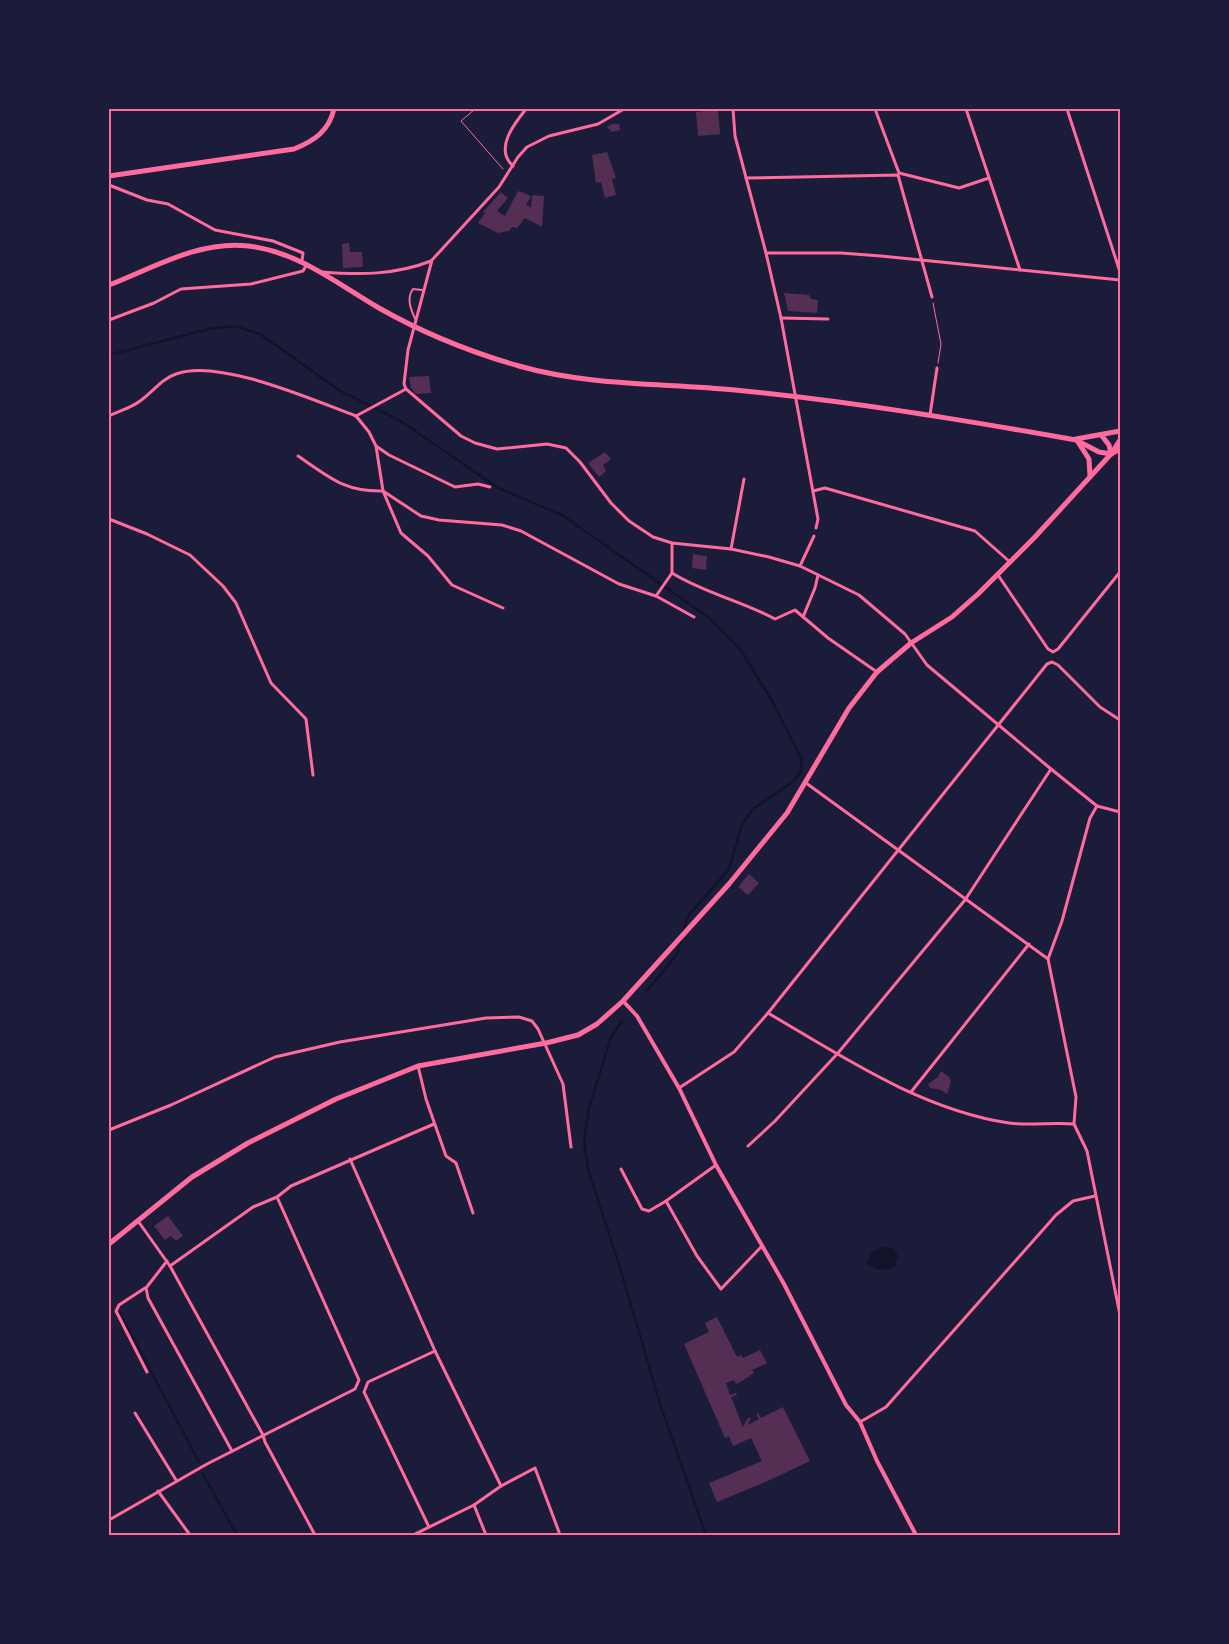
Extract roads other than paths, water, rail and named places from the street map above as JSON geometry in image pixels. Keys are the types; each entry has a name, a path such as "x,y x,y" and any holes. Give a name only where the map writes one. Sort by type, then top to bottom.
{"main road":[{"path":"109,176 294,149 312,142 322,133 329,123 334,109"},
{"path":"109,285 200,249 219,245 247,246 278,251 322,272 415,327 475,352 522,367 557,374 796,396 1076,440 1120,431"},
{"path":"1102,436 1109,445 1111,454"},
{"path":"1076,440 1099,452 1111,454 1120,449"},
{"path":"1076,440 1090,458 1090,476"},
{"path":"109,1244 192,1177 248,1143 336,1099 418,1066 546,1043 584,1031 597,1024 623,1001 787,813 849,708 878,672 911,643 952,617 1010,563 1111,454 1120,440"}],"street":[{"path":"513,166 506,159 504,150 511,130 526,109"},
{"path":"624,109 598,124 538,140 523,150 499,187 432,260 422,290 405,367 404,384 406,389 461,436 475,443 497,449 547,444 566,448 580,462 611,502 630,521 653,537 672,543 731,549 769,557 800,566 858,595 880,611 911,643 927,665 1051,769 1097,806 1120,812"},
{"path":"733,109 735,136 766,253 796,396 818,519 816,528"},
{"path":"775,109 789,109"},
{"path":"794,109 845,109"},
{"path":"875,109 899,173 959,188 990,178"},
{"path":"966,109 1020,270"},
{"path":"1067,109 1120,272"},
{"path":"746,178 898,175 932,297"},
{"path":"109,185 147,200 168,204 214,230 290,246 303,253 305,263 304,271 251,284 181,289 154,303 109,320"},
{"path":"766,253 841,253 1120,280"},
{"path":"322,272 373,274 413,268 432,260"},
{"path":"780,318 828,319"},
{"path":"930,416 937,368"},
{"path":"109,416 140,401 170,376 189,370 211,370 234,374 356,416 369,432 376,446 383,490 401,533 428,556 444,578 452,585 503,608"},
{"path":"356,416 406,389"},
{"path":"376,446 389,455 455,487 478,484 490,488"},
{"path":"298,456 339,484 362,491 383,490 422,516 439,520 502,525 522,531 619,584 656,596 694,617"},
{"path":"731,549 744,480"},
{"path":"813,491 825,488 974,531 1010,563"},
{"path":"109,519 147,534 190,555 224,586 236,603 271,683 306,719 313,775"},
{"path":"800,566 814,536"},
{"path":"656,596 672,573 672,543"},
{"path":"998,574 1048,649 1053,652 1058,649 1120,572"},
{"path":"672,573 691,585 754,608 775,619 795,610 828,638 878,672"},
{"path":"803,617 815,588 818,575"},
{"path":"680,1088 734,1052 768,1014 1046,664 1052,662 1058,665 1100,707 1120,720"},
{"path":"748,1146 775,1121 838,1053 965,900 1051,769"},
{"path":"806,783 1048,959"},
{"path":"1097,806 1090,818 1062,921 1048,959 1076,1097 1074,1124 1087,1151 1120,1315"},
{"path":"911,1092 1029,944"},
{"path":"623,1001 637,1016 680,1088 716,1165 762,1246 846,1405 860,1422 877,1462 916,1535"},
{"path":"768,1014 911,1092 974,1116 1010,1123 1074,1124"},
{"path":"109,1130 275,1057 340,1042 434,1025 486,1018 519,1017 532,1021 546,1043 563,1084 571,1147"},
{"path":"418,1066 434,1124 446,1156 456,1163 473,1213"},
{"path":"170,1266 253,1207 278,1197 291,1186 434,1124"},
{"path":"350,1159 435,1351 501,1486"},
{"path":"621,1169 642,1208 649,1211 666,1202 716,1165"},
{"path":"860,1422 886,1407 1056,1216 1073,1201 1095,1196"},
{"path":"109,1520 176,1480 354,1389 359,1380 278,1197"},
{"path":"666,1202 697,1256 721,1289 762,1246"},
{"path":"138,1220 170,1266 263,1435 315,1535"},
{"path":"147,1372 116,1311 119,1305 146,1288 167,1261"},
{"path":"146,1288 148,1298 168,1338 232,1451"},
{"path":"429,1527 364,1392 368,1382 435,1351"},
{"path":"135,1413 176,1480"},
{"path":"413,1535 474,1505 501,1486 535,1468 559,1532"},
{"path":"158,1491 190,1535"},
{"path":"474,1505 486,1535"}],"lane":[{"path":"416,321 410,306 410,293 413,289 422,290"}],"waterway":[{"path":"109,355 213,328 235,326 260,334 339,390 402,422 500,489 562,515 708,617 740,649 771,699 802,760 801,771 795,780 752,810 742,824 729,869 688,916 683,932"},
{"path":"647,991 677,954 681,940"},
{"path":"622,1021 611,1037 589,1108 584,1141 588,1169 621,1271 660,1404 706,1535"},
{"path":"120,1313 199,1462"},
{"path":"203,1474 237,1535"}]}
